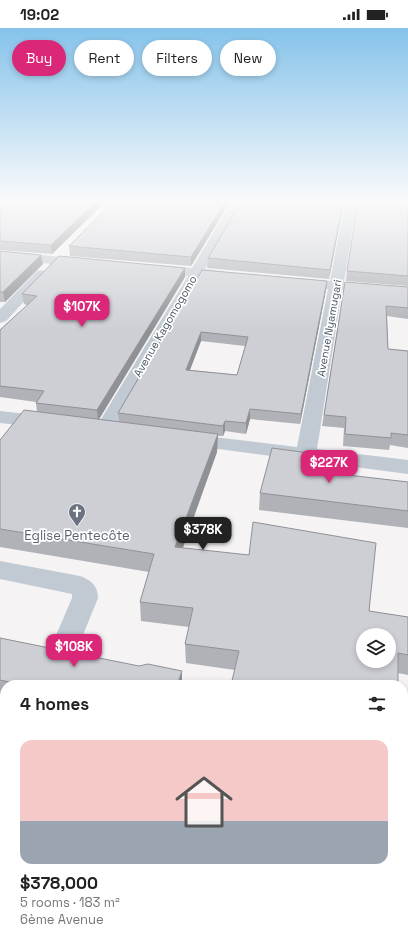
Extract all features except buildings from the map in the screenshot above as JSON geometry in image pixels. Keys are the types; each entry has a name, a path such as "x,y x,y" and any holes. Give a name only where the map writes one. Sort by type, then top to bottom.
{"street":[{"name":"Avenue Kagomogomo","path":"128,432 97,428 212,245"},
{"name":"Avenue Nyamugari","path":"306,454 344,245"},
{"path":"0,318 66,250"},
{"path":"0,255 95,264"},
{"path":"141,268 242,277"},
{"path":"282,280 408,292"},
{"path":"0,417 67,425"},
{"path":"166,437 408,467"},
{"path":"0,570 80,586 85,592 85,598 62,654"}],"place":[{"name":"Eglise Pentecôte","path":"77,527"}]}
